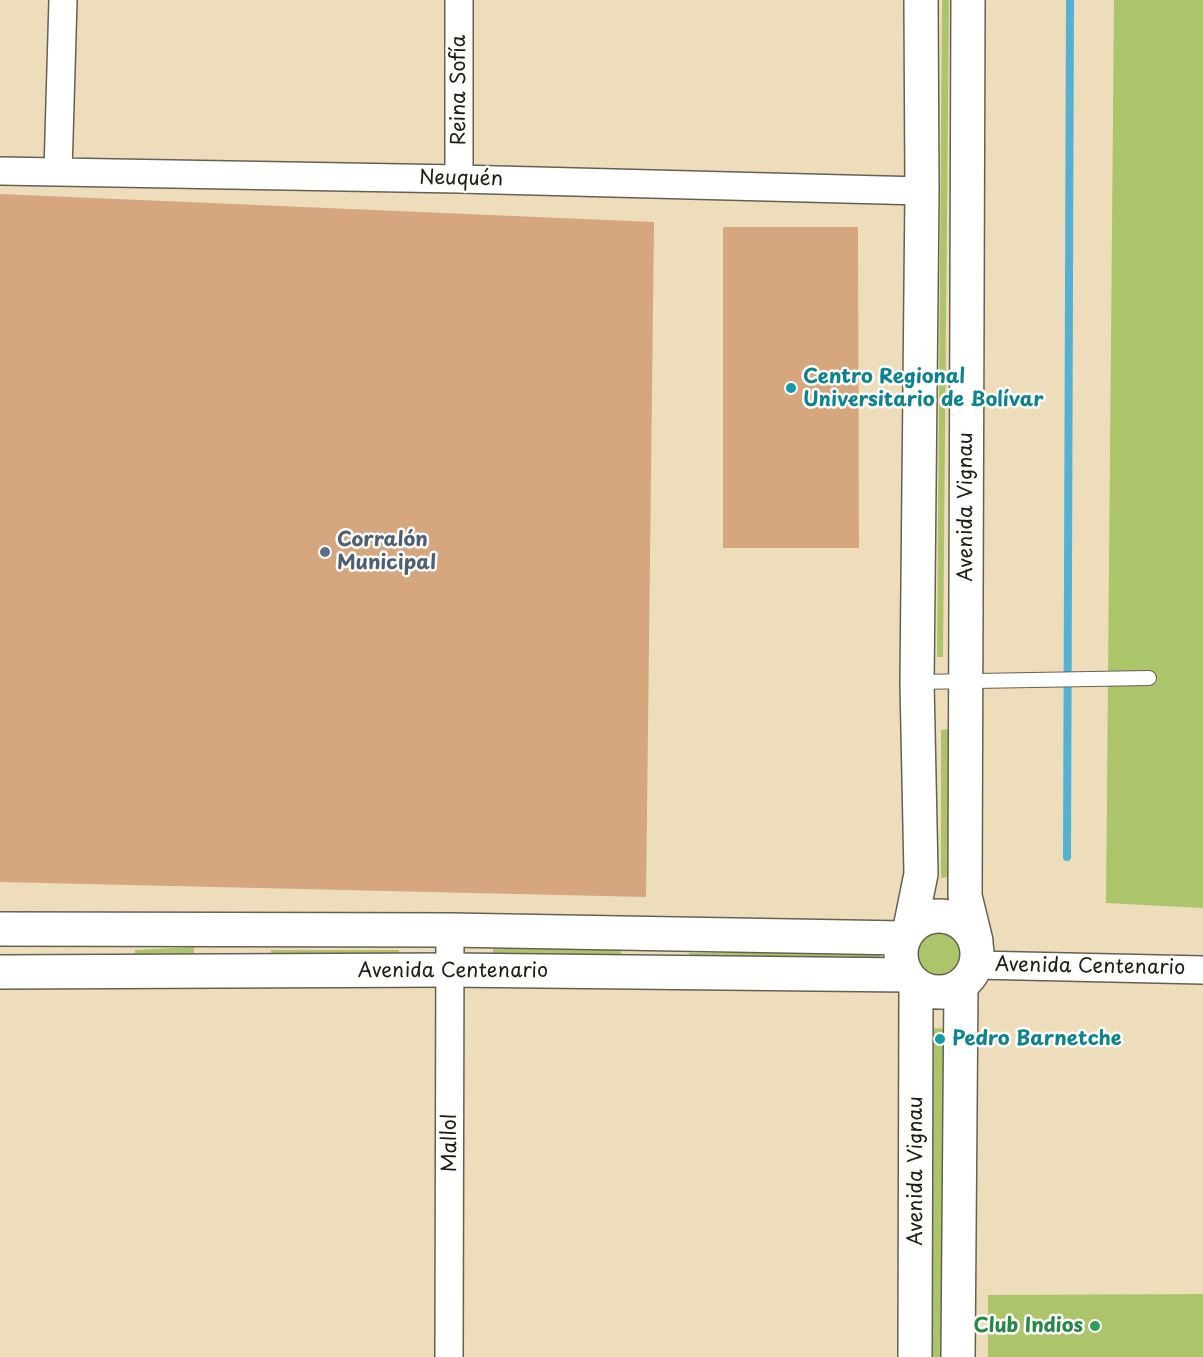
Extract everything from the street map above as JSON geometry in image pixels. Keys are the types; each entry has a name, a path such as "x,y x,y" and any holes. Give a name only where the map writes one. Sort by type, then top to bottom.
{"main road":[{"path":"907,933 921,874 917,682 921,0"},
{"name":"Avenida Vignau","path":"958,1357 971,964 964,896 968,0"},
{"path":"907,933 919,921 929,916 952,917 962,922 971,931 971,964"},
{"name":"Avenida Centenario","path":"0,929 450,930 652,934 907,933"},
{"path":"237,929 239,970"},
{"name":"Avenida Vignau","path":"907,933 901,950 902,963 912,980 915,1357"},
{"path":"651,972 652,934"},
{"name":"Avenida Centenario","path":"0,972 450,970 651,972 912,980 927,990 938,993 950,991 971,964"}],"street":[{"path":"58,172 63,0"},
{"name":"Reina Sofía","path":"459,0 459,179"},
{"name":"Neuquén","path":"0,171 459,179 921,191"},
{"name":"Mallol","path":"449,1357 450,930"},
{"name":"Avenida Centenario","path":"971,964 1203,970"}],"lane":[{"path":"917,682 1149,678"}],"green space":[{"path":"942,0 949,0 943,657 937,657"},
{"path":"1114,0 1203,0 1203,908 1106,903"},
{"path":"948,729 948,877 941,878 941,730"},
{"path":"939,933 948,934 955,939 960,946 960,964 955,971 948,976 939,977 930,976 923,971 918,964 917,955 918,946 923,939 930,934"},
{"path":"880,943 881,969 689,961 689,953 817,953"},
{"path":"194,947 194,955 135,958 135,950"},
{"path":"493,949 621,949 621,957 493,957"},
{"path":"271,950 399,950 399,958 271,958"},
{"path":"931,1028 951,1029 948,1357 927,1357"},
{"name":"Club Indios","path":"1203,1294 1203,1357 988,1357 988,1295"}],"building":[{"name":"Corralón Municipal","path":"0,194 654,222 646,897 0,882"},
{"name":"Centro Regional Universitario de Bolívar","path":"723,227 858,227 859,548 723,548"}],"waterway":[{"path":"1067,857 1070,0"}],"place":[{"name":"Centro Regional Universitario de Bolívar","path":"791,388"},
{"name":"Corralón Municipal","path":"325,552"},
{"name":"Pedro Barnetche","path":"940,1039"},
{"name":"Club Indios","path":"1095,1326"}]}
